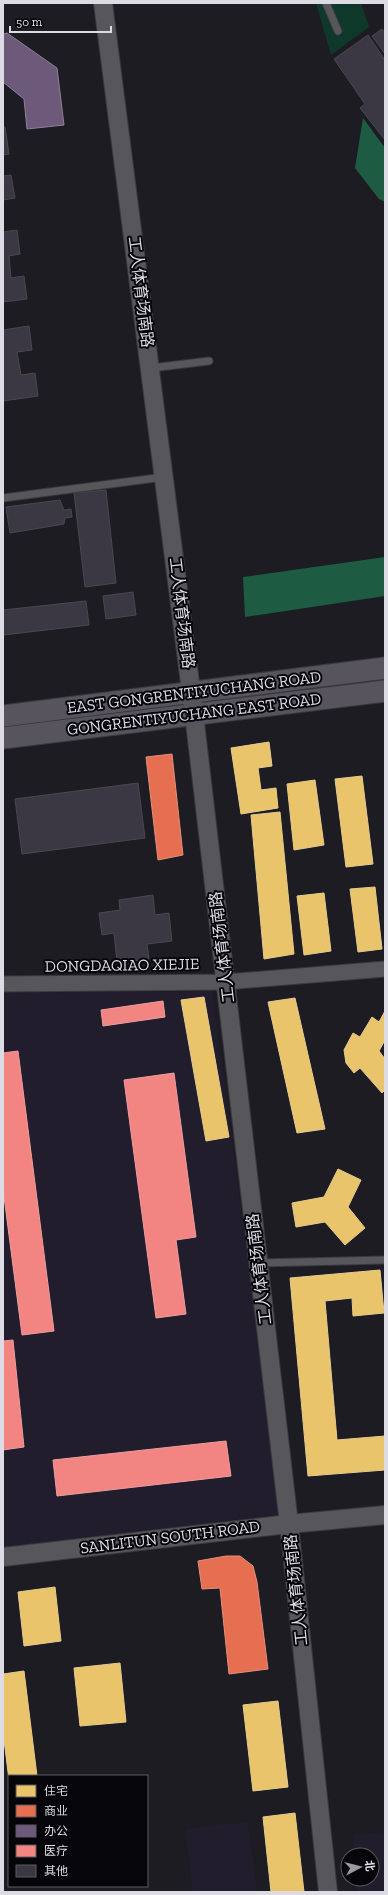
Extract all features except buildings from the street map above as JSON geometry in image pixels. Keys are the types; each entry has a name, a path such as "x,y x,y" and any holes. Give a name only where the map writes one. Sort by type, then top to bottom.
{"main road":[{"name":"EAST GONGRENTIYUCHANG ROAD","path":"3,716 385,668"},
{"name":"GONGRENTIYUCHANG EAST ROAD","path":"3,738 385,691"}],"street":[{"name":"工人体育场南路","path":"103,3 192,692 289,1524 328,1892"},
{"name":"DONGDAQIAO XIEJIE","path":"3,984 226,982 385,968"},
{"name":"SANLITUN SOUTH ROAD","path":"3,1557 289,1524 385,1515"}],"lane":[{"path":"326,3 338,31"},
{"path":"151,368 208,361"},
{"path":"3,498 165,477"},
{"path":"258,1263 385,1260"}],"shaded area":[{"path":"316,3 361,3 369,27 331,55"},
{"path":"363,118 385,148 385,202 379,199 355,168"},
{"path":"385,557 385,596 245,617 243,577"},
{"path":"212,991 282,1514 3,1548 3,993"},
{"path":"248,1822 257,1892 193,1892 185,1829"},
{"path":"385,1832 385,1892 357,1892 357,1887 380,1887 380,1847 354,1847 353,1835"}]}
